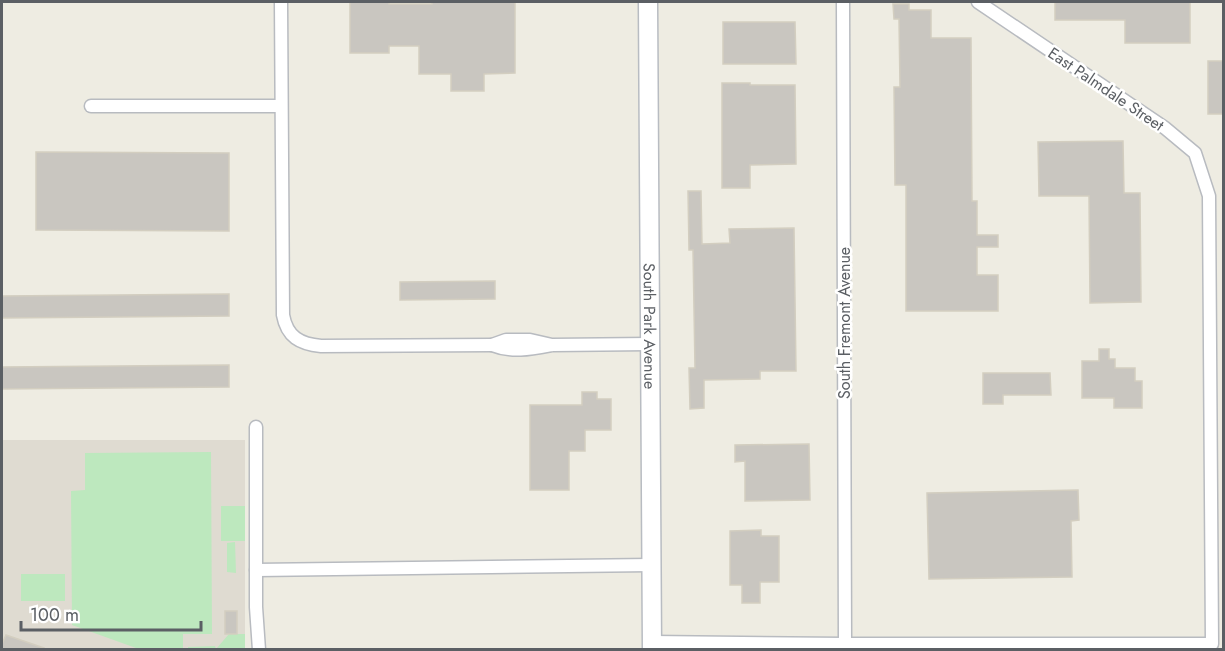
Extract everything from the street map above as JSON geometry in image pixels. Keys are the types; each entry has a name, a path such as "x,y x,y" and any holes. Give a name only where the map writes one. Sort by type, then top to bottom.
{"main road":[{"name":"South Park Avenue","path":"648,2 652,646"}],"street":[{"path":"281,2 283,315 288,331 295,338 304,343 321,346 492,345 506,340 530,340 552,345 650,344"},
{"name":"South Fremont Avenue","path":"843,2 845,644"},
{"name":"East Palmdale Street","path":"845,644 1212,644 1209,196 1195,153 1165,128 978,2"},
{"path":"91,106 281,106"},
{"path":"256,427 256,607 259,650"},
{"path":"256,570 651,565"},
{"path":"652,646 845,644"}],"shaded area":[{"path":"2,440 245,440 245,649 2,649"}],"green space":[{"path":"211,452 212,634 183,634 183,649 136,649 72,625 71,491 85,490 85,453"},
{"path":"221,506 245,506 245,541 221,541"},
{"path":"235,542 236,573 227,572 227,543"},
{"path":"21,574 65,574 65,601 21,601"},
{"path":"229,634 245,634 245,649 216,649"},
{"path":"215,646 216,649 188,649 188,647"}],"building":[{"path":"350,2 432,4 432,2 515,2 515,73 484,74 484,91 451,91 451,74 419,74 419,46 389,46 389,53 350,53"},
{"path":"1055,2 1190,2 1190,43 1125,43 1125,20 1055,20"},
{"path":"893,4 909,4 909,10 931,10 931,38 971,38 972,201 977,201 977,235 998,235 998,247 977,247 977,275 998,275 998,311 906,311 906,185 895,185 894,87 900,87 899,19 894,19"},
{"path":"723,22 795,22 796,64 723,64"},
{"path":"1208,61 1224,61 1224,114 1208,114"},
{"path":"722,83 795,85 796,164 750,165 750,188 722,188"},
{"path":"1123,141 1124,193 1140,193 1141,302 1090,303 1089,196 1039,196 1038,142"},
{"path":"36,152 229,153 229,231 36,230"},
{"path":"688,191 701,191 702,244 730,243 729,229 794,228 796,371 760,371 760,379 704,380 704,408 690,409 689,368 695,368 693,250 689,250"},
{"path":"495,281 495,299 400,300 400,282"},
{"path":"229,294 229,316 2,318 2,296"},
{"path":"1099,349 1109,349 1109,359 1115,359 1115,368 1135,368 1135,381 1142,381 1142,408 1114,408 1114,398 1082,398 1082,361 1099,361"},
{"path":"229,365 229,387 2,389 2,367"},
{"path":"983,373 1050,373 1051,395 1003,395 1003,404 983,404"},
{"path":"582,392 597,392 597,399 611,399 611,430 585,430 585,451 569,451 569,490 530,490 530,405 582,405"},
{"path":"809,444 810,500 745,501 745,461 735,462 735,445"},
{"path":"1078,490 1079,520 1071,521 1072,577 929,579 927,493"},
{"path":"761,530 761,536 779,536 779,582 760,582 760,603 742,603 742,585 730,585 730,531"},
{"path":"225,611 237,611 237,634 225,634"},
{"path":"6,635 44,648 43,650 2,650"}]}
